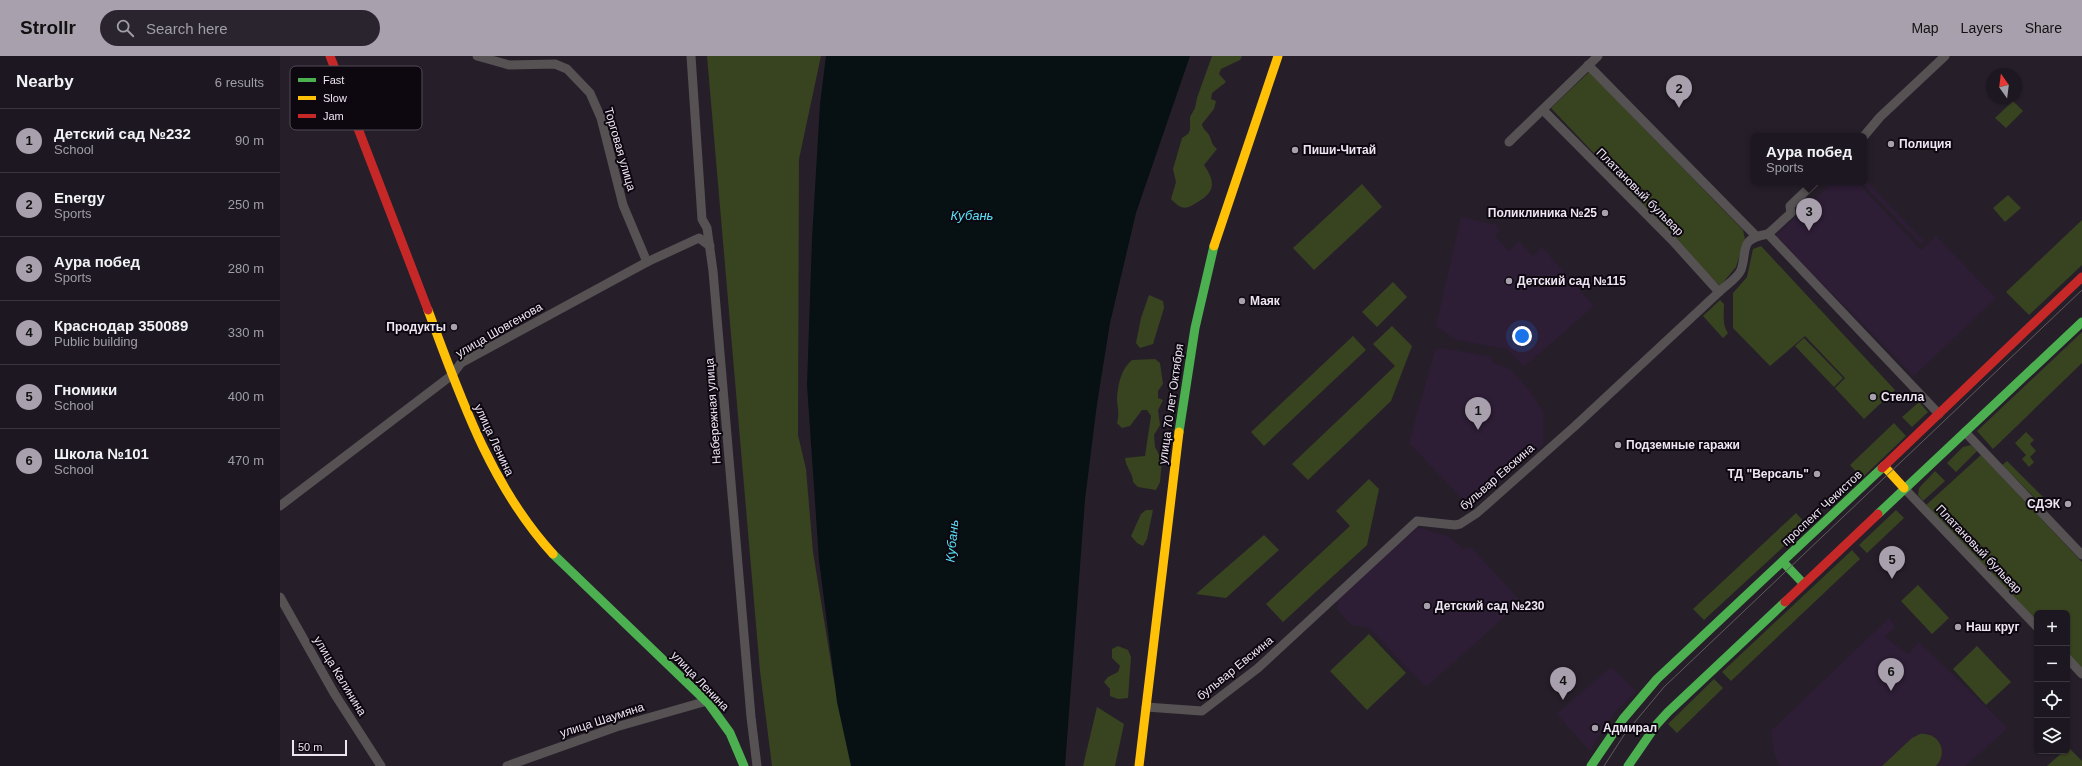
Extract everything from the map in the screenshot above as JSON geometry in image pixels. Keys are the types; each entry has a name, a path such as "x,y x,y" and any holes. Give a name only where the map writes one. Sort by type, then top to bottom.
{"main road":[{"name":"улица Ленина","path":"330,56 334,66"},
{"name":"улица 70 лет Октября","path":"1140,766 1183,395 1195,328 1215,242 1278,56"},
{"name":"улица Ленина","path":"358,130 452,375 493,469 513,505 538,537 571,572 707,702 729,729 744,766"},
{"name":"проспект Чекистов","path":"1590,766 1624,719 1658,679 2082,277"},
{"path":"1628,766 1657,724 1668,712 1803,583 2082,322"},
{"path":"1884,466 1904,488"},
{"path":"1783,562 1803,583"}],"street":[{"name":"Торговая улица","path":"477,56 509,65 555,64 567,69 590,93 601,118 623,205 647,262"},
{"name":"Набережная улица","path":"690,56 702,219 707,228 710,246 722,367 751,717 757,766"},
{"path":"1509,142 1598,56"},
{"path":"1867,133 1880,117 1945,56"},
{"path":"1588,65 1756,236 1768,234 1791,213 1790,206 1812,185"},
{"name":"Платановый бульвар","path":"1543,110 1672,240 1719,292"},
{"path":"702,219 699,238 710,246"},
{"path":"1768,234 1939,414"},
{"name":"бульвар Евскина","path":"1146,707 1202,711 1258,668 1417,521 1455,525 1460,524 1477,513 1574,426 1741,271 1744,248 1756,236"},
{"name":"улица Шовгенова","path":"280,506 452,375 461,363 647,262 699,238"},
{"path":"1965,432 2082,555"},
{"name":"Платановый бульвар","path":"1904,488 2034,624"},
{"name":"улица Калинина","path":"280,597 334,693 380,766"},
{"path":"2070,661 2082,674"},
{"name":"улица Шаумяна","path":"507,766 616,727 707,702"}],"shaded area":[{"path":"1867,182 1924,241 1921,244 1864,185 1867,185"},
{"path":"1830,185 1860,185 1921,250 1936,236 1996,298 1914,376 1775,236"},
{"name":"Детский сад №115","path":"1461,217 1497,225 1499,231 1495,236 1509,251 1519,241 1533,256 1542,247 1594,306 1524,367 1507,349 1456,340 1436,326"},
{"path":"1443,348 1491,357 1493,363 1510,369 1530,391 1543,412 1543,445 1487,492 1467,504 1409,443 1435,350"},
{"name":"Детский сад №230","path":"1418,527 1448,536 1463,549 1471,547 1521,602 1426,687 1368,627 1351,625 1338,610 1338,599"},
{"path":"1889,618 1896,627 1885,637 1908,654 1919,642 2008,728 1965,766 1780,766 1774,753 1771,731"},
{"path":"1611,667 1636,691 1614,713 1590,751 1557,714"}],"green space":[{"path":"707,56 821,56 799,159 798,435 806,469 813,552 833,675 852,766 772,766 760,671"},
{"path":"1212,56 1242,56 1240,60 1221,69 1219,74 1226,82 1212,93 1211,99 1216,101 1214,109 1202,124 1217,149 1204,165 1211,178 1212,187 1207,196 1191,206 1183,208 1171,199 1176,182 1173,169 1182,138 1188,134 1190,130 1190,117 1195,108 1197,98"},
{"path":"1589,72 1743,230 1745,239 1736,267 1720,286 1551,108"},
{"path":"2010,104 2016,104 2023,111 2006,128 1995,118"},
{"path":"1362,184 1382,207 1314,270 1293,248"},
{"path":"2008,195 2021,208 2005,222 1993,208"},
{"path":"2082,220 2082,265 2029,315 2006,292"},
{"path":"1761,246 1895,390 1864,419 1835,388 1845,378 1805,336 1770,366 1733,328 1733,293 1747,277 1753,249"},
{"path":"1393,282 1407,297 1377,327 1362,312"},
{"path":"1149,295 1163,301 1164,308 1153,344 1140,348 1136,343 1141,318"},
{"path":"1720,300 1724,304 1724,323 1728,333 1723,338 1703,316"},
{"path":"1392,326 1412,346 1391,401 1308,480 1292,464 1395,366 1373,344"},
{"path":"2082,332 2082,363 1993,449 1977,431"},
{"path":"1353,336 1366,350 1264,446 1251,432"},
{"path":"1804,338 1843,378 1834,387 1795,346"},
{"path":"1155,359 1160,363 1163,384 1158,391 1158,398 1163,400 1158,410 1160,425 1154,435 1155,447 1162,460 1160,482 1156,490 1138,487 1133,482 1125,458 1145,456 1151,416 1147,410 1142,410 1130,426 1122,428 1117,423 1118,387 1125,368 1132,360"},
{"path":"1919,402 1928,412 1912,427 1902,417"},
{"path":"1894,423 1906,436 1862,478 1850,465"},
{"path":"2026,432 2034,440 2030,444 2036,451 2030,457 2034,462 2029,467 2022,459 2026,455 2015,443"},
{"path":"1971,445 1977,451 1956,472 1947,463 1963,447"},
{"path":"1981,455 2082,562 2082,669 2070,656 2070,610 2034,610 2034,619 1926,505"},
{"path":"2007,461 2043,497 2039,502 2002,465"},
{"path":"1935,471 1945,481 1923,501 1918,495 1919,488"},
{"path":"1369,479 1379,489 1367,545 1283,622 1266,604 1350,526 1336,511"},
{"path":"1146,510 1153,510 1147,539 1143,546 1137,543 1131,536 1141,514"},
{"path":"1896,510 1904,518 1867,553 1859,545"},
{"path":"1796,513 1807,525 1704,620 1693,609"},
{"path":"1264,535 1279,550 1226,598 1196,594"},
{"path":"1852,550 1860,559 1731,681 1722,672"},
{"path":"1918,585 1949,618 1932,634 1901,601"},
{"path":"1369,634 1406,673 1367,710 1330,671"},
{"path":"1118,646 1128,650 1131,657 1128,698 1118,699 1110,696 1110,689 1104,682 1108,677 1118,672 1120,666 1112,658 1112,649"},
{"path":"1977,646 2011,682 1986,705 1953,669"},
{"path":"1714,679 1723,688 1677,733 1668,724"},
{"path":"1097,707 1124,724 1115,766 1083,766"},
{"path":"1920,734 1932,736 1940,744 1942,755 1936,766 1882,766 1912,738"},
{"path":"2070,749 2082,761 2082,766 2047,766 2061,754 2070,754"}],"water":[{"name":"Кубань","path":"826,56 1190,56 1136,213 1110,323 1097,404 1085,500 1065,766 851,766 837,702 819,560 807,385 812,239 820,104"}],"tram line":[{"path":"1604,766 1624,735 1664,687 2082,290"}],"traffic: fast":[{"path":"1179,432 1195,328 1214,246"},
{"path":"1878,514 2082,322"},
{"path":"1591,766 1623,719 1657,679 1882,468"},
{"path":"553,554 709,704 730,733 744,766"},
{"path":"1783,562 1803,583"},
{"path":"1628,766 1657,724 1668,712 1785,602"}],"traffic: slow":[{"path":"1214,246 1278,56"},
{"path":"428,310 465,407 494,469 511,499 553,554"},
{"path":"1139,766 1179,432"},
{"path":"1884,466 1904,488"}],"traffic: jam":[{"path":"330,56 334,66"},
{"path":"359,130 428,310"},
{"path":"1882,468 2082,277"},
{"path":"1785,602 1878,514"}],"place":[{"name":"Energy","path":"1679,108"},
{"name":"Полиция","path":"1891,144"},
{"name":"Пиши-Читай","path":"1295,150"},
{"name":"Поликлиника №25","path":"1605,213"},
{"name":"Аура побед","path":"1809,231"},
{"name":"Детский сад №115","path":"1509,281"},
{"name":"Маяк","path":"1242,301"},
{"name":"Продукты","path":"454,327"},
{"name":"Стелла","path":"1873,397"},
{"name":"Детский сад №232","path":"1478,430"},
{"name":"Подземные гаражи","path":"1618,445"},
{"name":"ТД \"Версаль\"","path":"1817,474"},
{"name":"СДЭК","path":"2068,504"},
{"name":"Гномики","path":"1892,579"},
{"name":"Детский сад №230","path":"1427,606"},
{"name":"Наш круг","path":"1958,627"},
{"name":"Школа №101","path":"1891,691"},
{"name":"Краснодар 350089","path":"1563,700"},
{"name":"Адмирал","path":"1595,728"}]}
